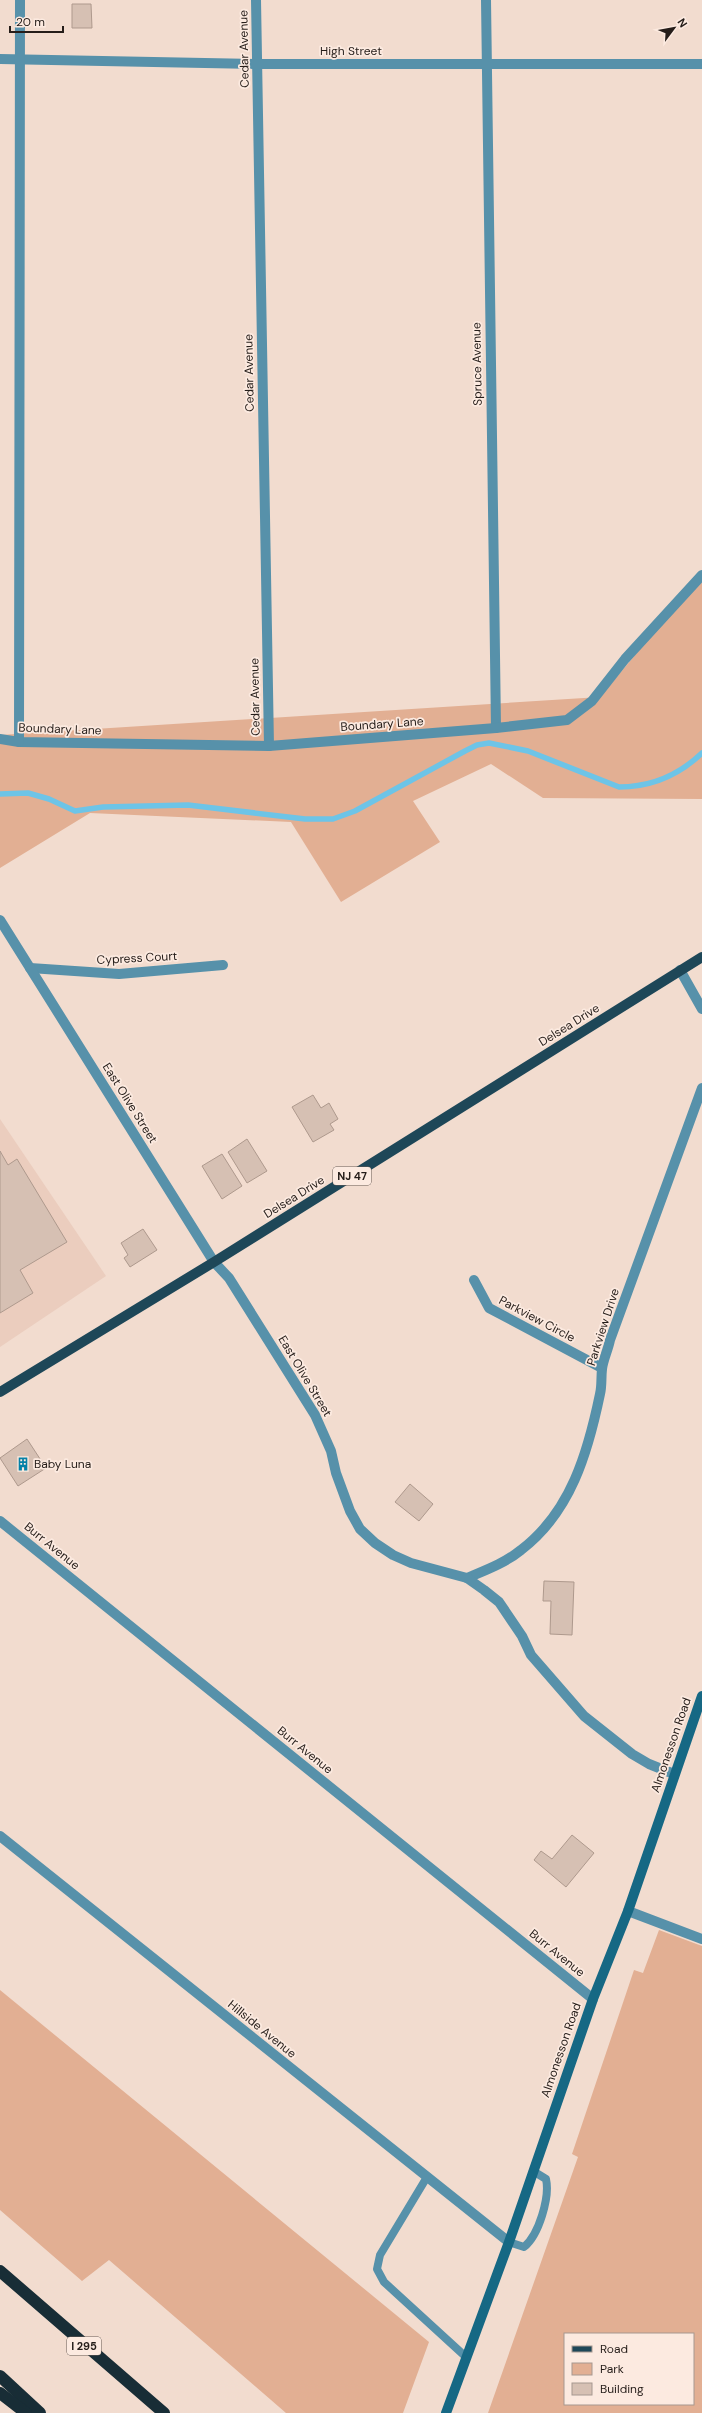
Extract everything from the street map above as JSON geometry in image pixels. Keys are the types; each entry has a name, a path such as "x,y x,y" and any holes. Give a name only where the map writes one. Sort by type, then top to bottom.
{"highway":[{"name":"I 295","path":"2,2273 164,2413"},
{"path":"0,2376 40,2413"},
{"path":"0,2393 26,2413"}],"main road":[{"name":"Delsea Drive","path":"0,1392 214,1262 702,957"},
{"name":"Almonesson Road","path":"446,2413 533,2172 593,1999 628,1911 702,1696"}],"street":[{"path":"20,0 20,742"},
{"name":"Cedar Avenue","path":"256,0 269,746"},
{"name":"Spruce Avenue","path":"486,0 496,728"},
{"name":"High Street","path":"0,60 20,59 257,64 702,64"},
{"name":"Boundary Lane","path":"0,739 20,742 269,746 496,728 567,720 592,700 625,659 702,575"},
{"name":"East Olive Street","path":"0,920 214,1262 229,1278 306,1398 331,1451 336,1472 360,1529 375,1543 411,1563 467,1578 499,1602 522,1636 531,1655 584,1716 632,1754 649,1764 674,1774"},
{"name":"Cypress Court","path":"30,968 119,974 223,965"},
{"path":"680,970 702,1009"},
{"name":"Parkview Drive","path":"467,1578 504,1561 521,1550 550,1522 581,1469 601,1390 602,1368 702,1088"},
{"name":"Parkview Circle","path":"474,1280 489,1308 602,1368"},
{"name":"Burr Avenue","path":"0,1521 593,1999"},
{"name":"Hillside Avenue","path":"0,1836 508,2242"},
{"path":"628,1911 702,1939"}],"lane":[{"path":"508,2242 524,2247 531,2241 546,2202 548,2190 546,2179 533,2172"},
{"path":"427,2177 380,2255 377,2269 384,2282 466,2357"}],"shaded area":[{"path":"0,1119 106,1276 0,1347"}],"green space":[{"path":"702,575 702,799 543,798 491,764 413,801 440,842 341,902 291,822 90,813 0,868 0,735 600,697"},
{"path":"659,1930 702,1946 702,2413 488,2413 578,2157 572,2154 634,1970 643,1973"},
{"path":"0,1990 429,2342 403,2413 286,2413 109,2260 82,2281 0,2210"}],"building":[{"path":"72,4 91,4 92,28 72,28"},
{"path":"313,1095 321,1108 329,1103 338,1119 330,1124 334,1130 313,1142 292,1107"},
{"path":"247,1139 267,1171 247,1183 228,1152"},
{"path":"0,1151 8,1165 17,1159 67,1242 20,1270 33,1293 0,1313"},
{"path":"222,1154 242,1186 222,1199 202,1166"},
{"path":"143,1229 157,1250 130,1267 124,1258 128,1255 121,1243"},
{"name":"Baby Luna","path":"27,1439 46,1468 18,1486 0,1458"},
{"path":"410,1484 433,1504 419,1521 395,1502"},
{"path":"544,1581 574,1582 572,1635 550,1634 551,1601 543,1601"},
{"path":"572,1835 594,1853 566,1887 534,1860 541,1851 552,1859"}],"waterway":[{"path":"0,794 28,793 49,799 75,811 103,807 188,805 305,819 333,819 355,811 477,745 489,743 528,751 619,787 642,785 664,778 684,768 702,753"}],"place":[{"name":"Baby Luna","path":"23,1464"}]}
